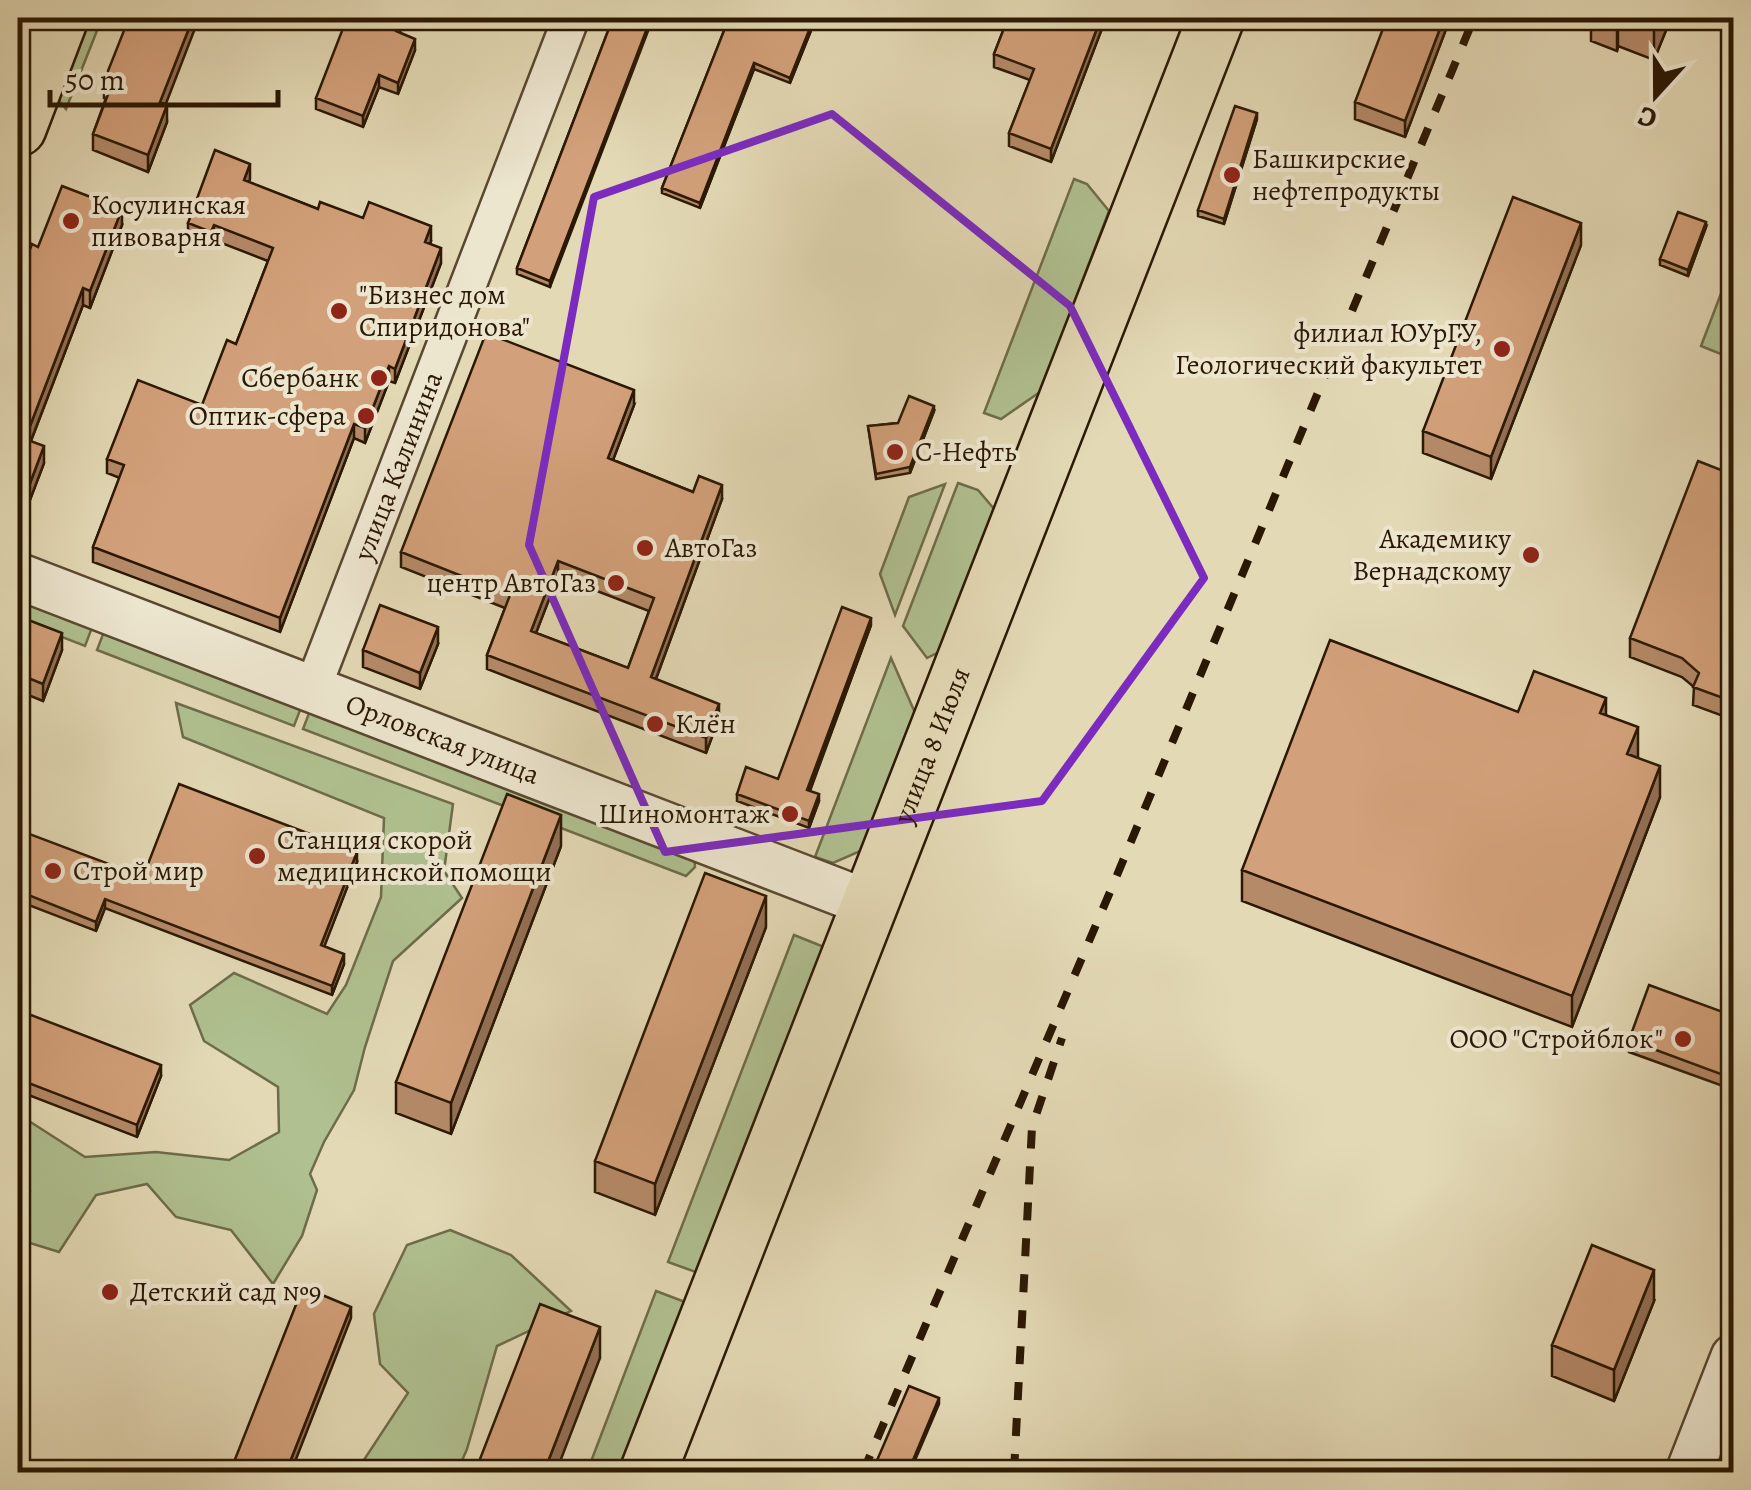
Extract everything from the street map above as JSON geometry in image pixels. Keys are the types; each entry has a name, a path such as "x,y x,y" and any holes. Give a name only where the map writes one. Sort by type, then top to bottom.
{"main road":[{"path":"18,128 60,18"},
{"name":"улица 8 Июля","path":"648,1472 1216,18"}],"street":[{"name":"улица Калинина","path":"312,690 571,18"},
{"name":"Орловская улица","path":"18,576 870,904"},
{"path":"1689,1472 1734,1357"}],"highlighted area":[{"path":"832,114 1070,306 1204,578 1042,801 665,852 529,545 594,197"}],"green space":[{"path":"82,18 102,18 66,109 53,93"},
{"path":"1074,179 1087,184 1109,211 1040,392 1001,419 984,413"},
{"path":"1733,262 1733,359 1701,346"},
{"path":"958,483 978,490 995,510 941,651 927,658 903,626"},
{"path":"945,484 895,615 880,574 909,497"},
{"path":"18,596 93,625 85,646 18,620"},
{"path":"105,629 302,705 294,726 97,650"},
{"path":"891,658 916,715 865,849 833,863 815,857"},
{"path":"176,703 453,804 444,871 462,898 393,961 354,1090 310,1174 317,1190 302,1236 273,1284 231,1230 176,1217 147,1184 96,1195 59,1252 20,1240 30,1192 18,1186 18,1114 85,1157 156,1152 229,1160 279,1132 278,1087 204,1041 190,1005 234,973 327,1014 346,985 381,897 384,818 183,737"},
{"path":"311,708 694,855 695,867 686,876 303,729"},
{"path":"794,935 829,949 704,1275 668,1262"},
{"path":"450,1230 511,1255 571,1311 497,1346 457,1472 356,1472 408,1393 380,1364 374,1314 407,1245"},
{"path":"656,1291 693,1305 628,1472 587,1472"}],"building":[{"path":"129,18 193,18 160,102 167,105 148,155 93,134 112,84 104,81"},
{"path":"347,18 401,18 396,31 415,39 398,83 379,75 363,116 316,98"},
{"path":"613,18 651,18 550,281 517,268"},
{"path":"729,18 814,18 790,78 754,63 700,203 662,188"},
{"path":"1008,18 1101,18 1051,149 1009,133 1034,69 994,54"},
{"path":"1387,18 1444,18 1405,121 1355,102"},
{"path":"1235,106 1257,113 1224,219 1198,210"},
{"path":"215,150 250,164 244,180 318,209 320,202 363,218 369,202 431,226 425,242 441,248 395,369 389,366 365,428 354,424 280,618 93,547 124,465 107,459 138,380 202,405 227,340 236,344 273,248 214,225 211,232 188,223"},
{"path":"62,186 122,209 90,291 83,288 25,439 44,446 20,510 18,281 32,244 38,247"},
{"name":"филиал ЮУрГУ, Геологический факультет","path":"1513,197 1581,223 1491,457 1423,431"},
{"path":"1678,212 1706,222 1688,270 1660,259"},
{"path":"486,333 634,390 608,458 693,492 699,476 722,485 651,677 719,704 706,738 487,655 510,595 401,552","holes":["558,561 654,598 628,668 531,631"]},
{"name":"С-Нефть","path":"909,396 934,406 910,467 876,474 868,426 898,423"},
{"path":"1698,461 1734,475 1734,702 1693,687 1699,673 1682,658 1630,638"},
{"path":"380,605 438,627 420,673 363,650"},
{"path":"842,607 871,618 807,790 819,794 809,821 737,794 746,767 778,779"},
{"path":"18,616 62,633 43,684 18,674"},
{"path":"1330,640 1518,712 1534,671 1606,698 1600,713 1638,727 1627,754 1660,766 1572,996 1242,870"},
{"path":"18,741 28,745 18,773"},
{"path":"179,784 357,852 321,945 344,954 332,986 105,899 96,922 18,891 18,858 27,833 143,877"},
{"path":"507,794 561,815 451,1103 396,1082"},
{"path":"705,873 766,896 655,1184 595,1161"},
{"name":"ООО \"Стройблок\"","path":"1649,985 1734,1016 1734,1079 1629,1040"},
{"path":"18,1010 161,1065 137,1125 18,1079"},
{"path":"1592,1245 1654,1270 1614,1370 1552,1345"},
{"path":"303,1287 351,1307 286,1472 230,1472"},
{"path":"540,1304 600,1327 544,1472 475,1472"},
{"path":"909,1386 939,1398 908,1472 872,1472"}],"railway":[{"path":"863,1472 1110,892 1474,18"},
{"path":"1014,1472 1032,1127 1062,1038"}],"place":[{"name":"Башкирские нефтепродукты","path":"1232,175"},
{"name":"Косулинская пивоварня","path":"71,221"},
{"name":"\"Бизнес дом Спиридонова\"","path":"339,311"},
{"name":"филиал ЮУрГУ, Геологический факультет","path":"1502,349"},
{"name":"Сбербанк","path":"379,378"},
{"name":"Оптик-сфера","path":"366,416"},
{"name":"С-Нефть","path":"895,452"},
{"name":"АвтоГаз","path":"645,548"},
{"name":"Академику Вернадскому","path":"1531,555"},
{"name":"центр АвтоГаз","path":"616,583"},
{"name":"Клён","path":"655,724"},
{"name":"Шиномонтаж","path":"790,814"},
{"name":"Станция скорой медицинской помощи","path":"257,856"},
{"name":"Строй мир","path":"53,871"},
{"name":"ООО \"Стройблок\"","path":"1683,1039"},
{"name":"Детский сад №9","path":"110,1292"}]}
